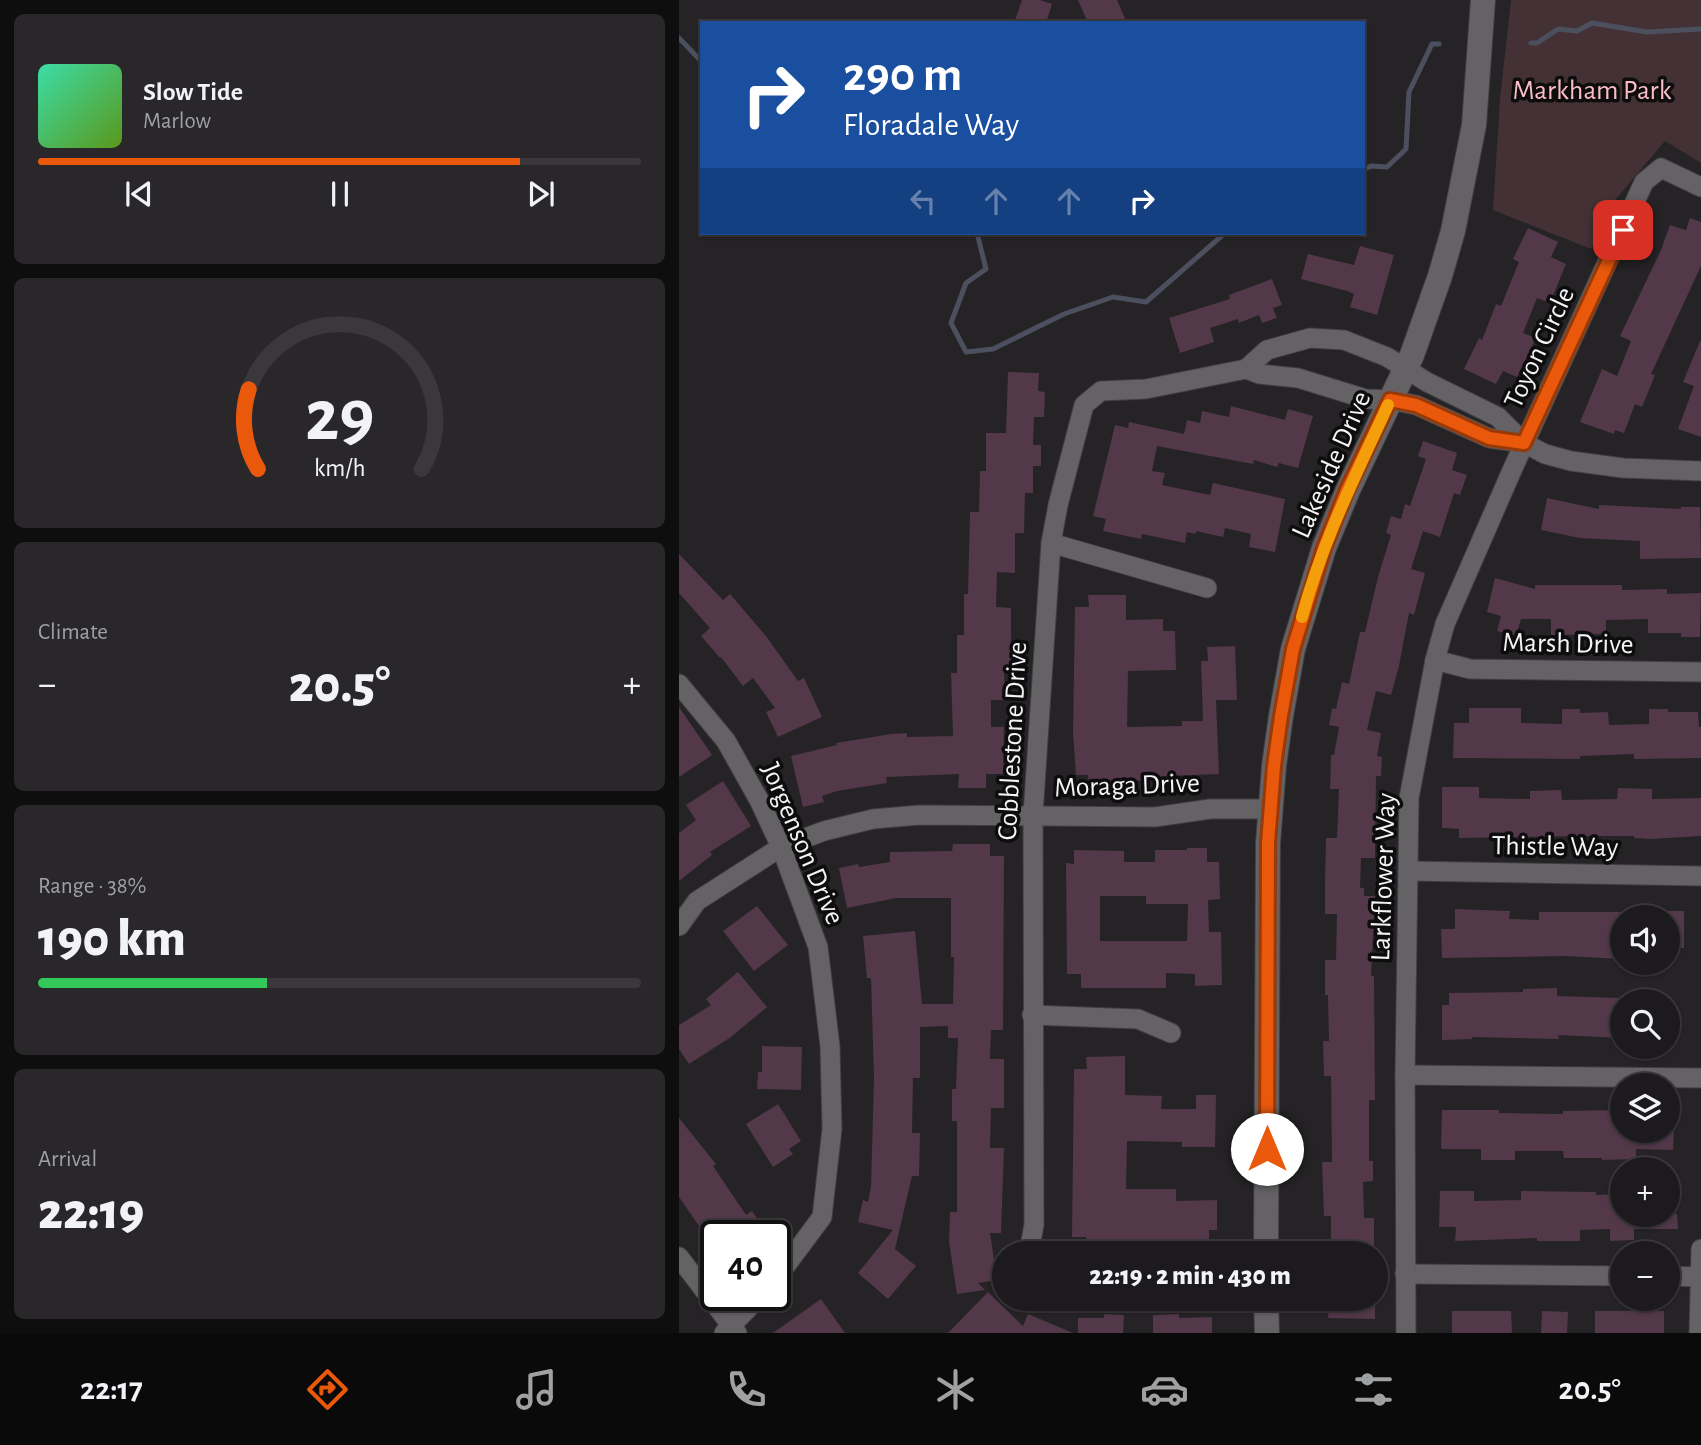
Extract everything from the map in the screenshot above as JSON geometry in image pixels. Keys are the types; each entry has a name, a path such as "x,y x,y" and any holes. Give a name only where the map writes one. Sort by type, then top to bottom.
{"street":[{"name":"Lakeside Drive","path":"1266,1241 1268,843 1281,716 1293,649 1337,513 1432,302 1453,231 1474,125 1483,0"},
{"name":"Toyon Circle","path":"1524,443 1644,182 1661,169 1701,187"},
{"name":"Cobblestone Drive","path":"1031,1241 1034,1225 1033,815 1051,544 1058,505 1084,405 1101,391 1146,389 1246,369 1267,349 1310,338 1328,337 1344,340 1387,357 1404,369 1499,417 1524,443"},
{"name":"Cobblestone Drive","path":"1246,369 1259,374 1298,378 1366,398 1416,405 1489,438 1524,443"},
{"path":"1524,443 1545,454 1571,461 1623,468 1701,471"},
{"name":"Larkflower Way","path":"1406,1333 1405,1075 1409,798 1435,660 1445,624 1524,443"},
{"path":"1051,544 1207,588"},
{"name":"Marsh Drive","path":"1435,660 1470,668 1701,672"},
{"name":"Jorgenson Drive","path":"679,684 726,741 759,800 781,847 818,947 830,1046 832,1129 822,1217 791,1259"},
{"name":"Moraga Drive","path":"679,926 697,901 781,847 824,831 873,819 919,815 1156,817 1210,809 1270,809"},
{"name":"Thistle Way","path":"1408,871 1701,876"},
{"path":"1032,1015 1138,1019 1171,1033"},
{"path":"1405,1075 1701,1077"},
{"path":"1699,1333 1701,1249"},
{"path":"679,1257 731,1331 748,1311"},
{"path":"1405,1274 1610,1276"},
{"path":"1680,1276 1700,1276"},
{"path":"1266,1311 1267,1333"}],"green space":[{"name":"Markham Park","path":"1511,0 1701,0 1701,163 1665,141 1615,200 1591,249 1493,210 1500,99"}],"building":[{"path":"1022,0 1040,0 1052,4 1047,21 1015,21"},
{"path":"1078,0 1117,0 1126,21 1087,21"},
{"path":"1690,218 1701,222 1701,266 1651,374 1655,375 1642,407 1635,404 1624,433 1615,430 1614,434 1580,422 1602,369 1617,376 1631,341 1620,336 1670,225 1686,230"},
{"path":"1528,228 1558,242 1551,257 1566,264 1550,303 1537,298 1523,333 1536,338 1517,377 1503,371 1496,384 1464,369 1479,338 1482,340 1496,304 1501,306 1519,262 1513,259"},
{"path":"1360,246 1394,255 1377,315 1350,307 1354,294 1301,279 1308,254 1354,265"},
{"path":"1272,279 1282,305 1273,308 1277,318 1262,323 1259,315 1239,323 1238,319 1210,328 1214,342 1180,353 1169,318 1230,299 1229,295"},
{"path":"1700,341 1701,437 1678,429 1694,386 1683,382"},
{"path":"1008,372 1039,373 1038,391 1045,392 1044,417 1034,417 1033,445 1041,445 1041,466 1033,466 1033,493 1025,493 1024,533 1015,533 1015,573 997,572 996,607 1011,608 1011,668 1004,668 1005,700 991,700 991,727 1004,727 1003,774 986,774 986,788 958,788 959,774 886,777 887,783 837,791 822,796 824,802 803,807 791,756 837,745 836,743 891,734 907,733 907,737 953,736 951,673 957,673 957,635 964,635 970,512 979,512 980,471 986,471 986,433 1006,433"},
{"path":"1231,406 1285,420 1288,409 1313,416 1298,468 1279,463 1277,467 1254,460 1253,464 1157,446 1152,471 1165,473 1162,485 1210,495 1213,483 1285,499 1275,552 1249,547 1251,534 1225,528 1223,537 1196,531 1196,534 1187,532 1185,543 1142,534 1141,539 1103,531 1106,519 1093,516 1115,425 1128,428 1129,422 1184,434 1187,420 1200,423 1202,411 1229,417"},
{"path":"1423,441 1457,453 1452,470 1467,475 1460,495 1454,493 1440,537 1423,531 1411,569 1425,573 1414,615 1409,613 1391,695 1376,691 1367,730 1381,733 1377,756 1382,757 1381,776 1376,776 1375,858 1361,858 1360,888 1364,888 1364,896 1375,896 1371,976 1374,976 1375,1100 1369,1100 1369,1161 1373,1161 1373,1181 1363,1182 1364,1218 1374,1218 1374,1241 1331,1241 1331,1216 1324,1216 1322,1162 1332,1162 1331,1076 1324,1076 1323,1041 1329,1041 1325,960 1336,960 1337,914 1325,914 1325,881 1326,838 1337,838 1339,789 1330,789 1331,755 1334,755 1339,727 1329,725 1342,682 1349,684 1360,632 1365,632 1391,535 1386,533 1391,516 1401,519 1405,504 1410,506 1426,459 1418,456"},
{"path":"1547,498 1599,509 1599,505 1681,509 1700,507 1701,558 1640,559 1640,541 1580,538 1541,530"},
{"path":"679,554 723,600 730,594 766,636 798,681 804,678 822,717 778,737 766,712 775,708 753,678 743,686 701,636 710,628 679,593"},
{"path":"1495,578 1535,589 1535,585 1622,585 1622,590 1667,589 1667,594 1701,593 1700,637 1681,637 1681,633 1648,633 1648,619 1606,620 1606,634 1551,635 1551,619 1521,619 1516,636 1497,631 1501,616 1487,612"},
{"path":"1088,595 1126,595 1126,620 1163,619 1163,631 1175,631 1176,670 1128,671 1127,727 1182,726 1182,721 1203,721 1201,661 1208,661 1207,647 1235,646 1237,700 1216,700 1219,774 1169,776 1169,780 1126,781 1127,787 1089,787 1088,775 1076,775 1073,733 1075,607 1089,607"},
{"path":"679,707 712,755 679,777"},
{"path":"1469,708 1521,708 1521,723 1562,724 1562,709 1580,709 1580,713 1608,712 1609,725 1649,724 1649,709 1698,712 1701,758 1634,759 1634,754 1580,756 1580,759 1453,758 1454,723 1469,723"},
{"path":"723,781 751,826 710,852 712,855 679,881 679,833 696,820 686,805"},
{"path":"1442,787 1479,787 1479,798 1530,799 1530,791 1561,790 1562,800 1617,799 1618,788 1652,789 1652,799 1701,798 1701,836 1651,839 1634,836 1459,838 1459,829 1442,828"},
{"path":"953,844 990,844 990,856 1004,856 1003,1030 991,1030 990,1059 1004,1059 1004,1108 991,1108 990,1148 1004,1148 1001,1233 990,1233 992,1281 978,1283 985,1290 957,1294 949,1242 950,1212 957,1212 957,1121 952,1121 952,1089 956,1089 958,1038 948,1038 948,1026 920,1027 920,1078 913,1078 912,1133 920,1133 919,1176 912,1176 895,1249 916,1266 888,1299 858,1273 893,1230 858,1222 863,1200 868,1202 871,1186 874,1078 871,978 867,978 863,936 915,931 922,1004 953,1004 951,898 896,898 847,908 839,868 890,862 890,852 952,851"},
{"path":"1207,848 1207,862 1219,862 1220,899 1208,900 1209,932 1221,932 1222,985 1195,986 1195,974 1166,973 1166,988 1081,988 1081,974 1067,974 1066,863 1074,864 1074,850 1124,851 1124,862 1155,862 1155,850","holes":["1100,896 1146,896 1146,904 1188,904 1187,941 1100,941"]},
{"path":"757,906 788,945 754,971 723,931"},
{"path":"1455,909 1510,911 1509,919 1539,920 1539,912 1610,912 1610,958 1565,956 1442,958 1441,929 1455,929"},
{"path":"1680,911 1684,911 1684,948 1680,948"},
{"path":"738,972 767,1007 731,1037 689,1064 679,1049 679,1025 711,1005 706,999"},
{"path":"1557,988 1557,996 1610,998 1610,1037 1558,1035 1559,1039 1472,1037 1442,1040 1442,1005 1449,1005 1449,993 1523,992 1523,989"},
{"path":"762,1046 802,1047 801,1090 757,1089 758,1072 762,1072"},
{"path":"1125,1056 1125,1095 1162,1096 1161,1109 1196,1109 1196,1095 1216,1095 1215,1147 1182,1147 1182,1142 1127,1141 1126,1189 1176,1189 1176,1201 1217,1200 1217,1230 1209,1230 1209,1241 1086,1241 1086,1237 1072,1237 1074,1069 1087,1069 1086,1057"},
{"path":"778,1104 801,1141 789,1149 793,1154 773,1167 746,1124"},
{"path":"1442,1110 1563,1114 1563,1111 1610,1110 1610,1143 1673,1143 1673,1150 1636,1149 1636,1157 1610,1157 1610,1160 1602,1160 1564,1158 1563,1151 1515,1151 1515,1160 1481,1160 1481,1149 1441,1149"},
{"path":"679,1118 716,1164 713,1166 746,1215 752,1211 758,1220 700,1220 699,1226 679,1197"},
{"path":"1440,1191 1474,1191 1474,1201 1521,1200 1521,1191 1610,1194 1610,1227 1678,1229 1634,1229 1634,1240 1610,1241 1610,1229 1580,1230 1580,1241 1537,1241 1537,1238 1455,1241 1456,1227 1439,1227"},
{"path":"988,1292 992,1296 992,1311 1008,1311 1023,1326 1028,1314 1073,1333 948,1333"},
{"path":"821,1299 845,1333 773,1333"},
{"path":"1328,1311 1375,1311 1375,1319 1328,1318"},
{"path":"1452,1311 1511,1311 1512,1333 1452,1333"},
{"path":"1542,1311 1568,1312 1567,1333 1541,1333"},
{"path":"1595,1311 1664,1311 1664,1333 1595,1333"},
{"path":"1104,1314 1124,1315 1123,1333 1078,1333 1078,1318 1104,1318"},
{"path":"1179,1314 1179,1318 1212,1317 1212,1333 1153,1333 1153,1315"}],"waterway":[{"path":"1531,43 1537,43 1558,29 1577,31 1592,23 1647,32 1701,29"},
{"path":"679,38 700,60"},
{"path":"1365,169 1371,166 1387,167 1406,149 1409,92 1432,44 1439,44"},
{"path":"978,235 986,269 966,283 951,323 966,352 993,349 1064,314 1113,297 1146,302 1223,235"}],"slow traffic":[{"path":"1302,617 1337,513 1388,405"}],"route":[{"path":"1267,1149 1268,843 1274,766 1293,649 1337,513 1390,400 1416,405 1489,438 1524,443 1623,230"}]}
